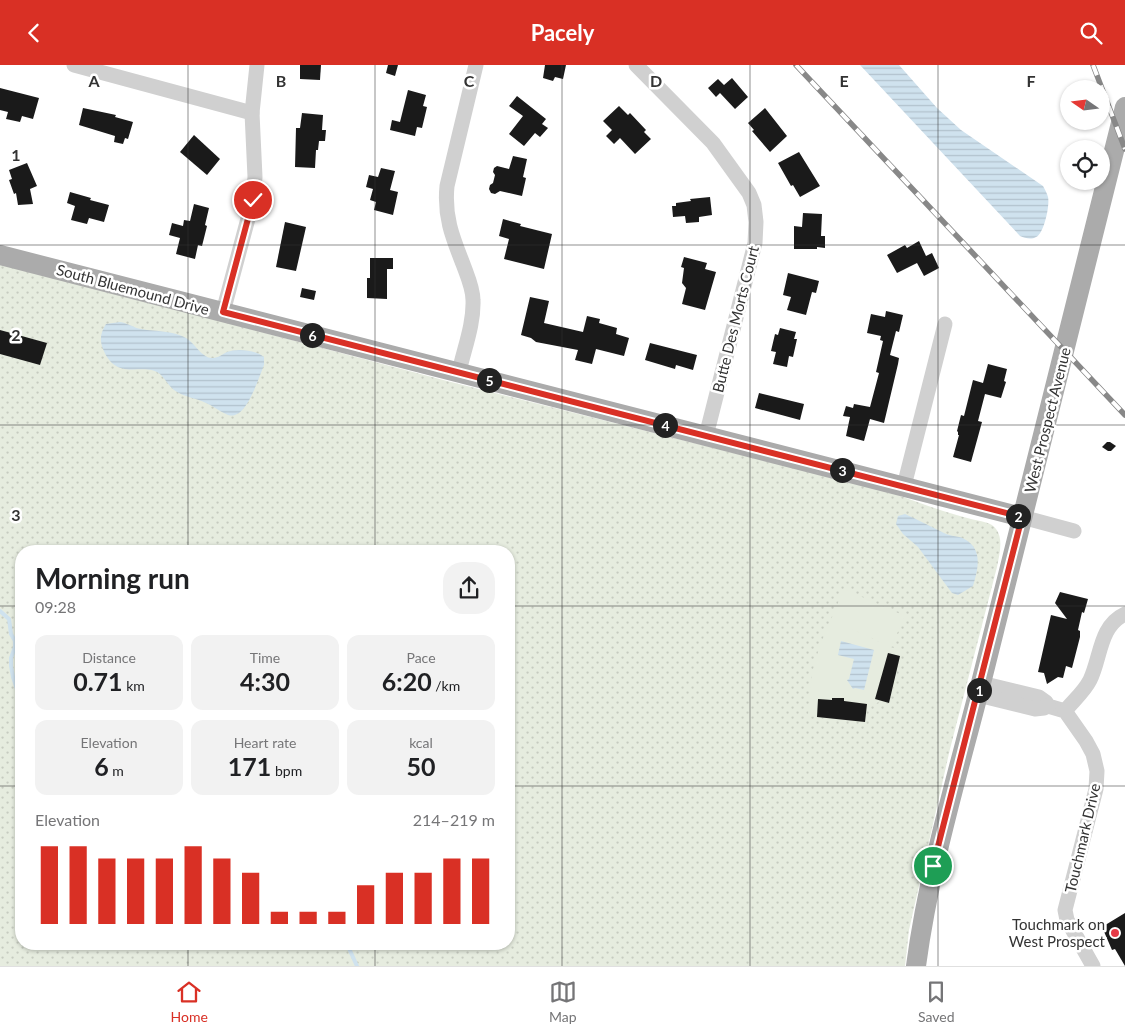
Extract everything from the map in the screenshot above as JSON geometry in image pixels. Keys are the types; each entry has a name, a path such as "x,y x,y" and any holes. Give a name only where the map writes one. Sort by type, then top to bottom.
{"main road":[{"name":"West Prospect Avenue","path":"916,966 923,913 933,866 980,689 1125,107"},
{"name":"South Bluemound Drive","path":"0,255 1022,517"}],"street":[{"path":"74,65 252,113"},
{"path":"223,312 253,200 255,177 252,113 257,65"},
{"path":"459,372 474,299 445,210 449,177 476,65"},
{"name":"Butte Des Morts Court","path":"636,65 713,143 748,193 754,205 756,243 706,435"},
{"path":"904,486 945,324"},
{"path":"1022,517 1074,531"},
{"path":"980,689 1039,697 1048,706 1065,711 1088,683 1094,671 1105,634 1111,624 1125,614"},
{"name":"Touchmark Drive","path":"1065,711 1093,754 1097,771 1096,789 1065,910 1070,927 1093,966"}],"shaded area":[{"path":"0,263 447,381 890,492 940,510 988,523 994,527 1000,538 997,567 950,749 909,930 905,966 0,966"},
{"path":"844,589 905,616 891,647 850,628 890,647 902,650 889,703 881,701 867,707 865,722 808,716 812,673 820,645"}],"water":[{"path":"860,65 899,65 937,108 961,130 1043,186 1048,197 1048,206 1046,219 1039,235 1030,239 1020,236"},
{"path":"120,322 147,330 181,335 209,358 241,350 251,351 264,357 264,365 246,406 237,414 229,415 178,392 161,375 154,371 123,369 116,366 109,360 103,349 101,336 106,324"},
{"path":"905,514 947,534 963,538 971,544 975,549 978,561 973,586 958,595 952,593 918,547 903,534 896,524 898,516"},
{"path":"841,641 874,650 864,690 853,689 847,680 849,679 854,659 838,655"}],"building":[{"path":"300,65 321,65 320,80 300,79"},
{"path":"388,65 398,65 395,76 386,73"},
{"path":"545,65 566,65 563,79 555,77 553,81 543,78"},
{"path":"732,78 748,97 735,109 720,93 716,97 708,88 718,79 724,85"},
{"path":"0,88 39,98 33,119 22,116 20,122 6,119 8,112 0,110"},
{"path":"408,90 426,95 423,106 427,107 422,128 417,127 415,136 390,130 392,120 400,122"},
{"path":"517,96 546,119 542,124 548,128 540,137 535,133 524,146 509,134 523,116 509,106"},
{"path":"619,106 628,115 630,113 646,130 644,132 651,139 635,154 620,138 614,144 606,136 612,130 603,121"},
{"path":"83,108 116,115 115,117 133,122 128,139 125,138 123,144 114,142 115,136 79,125"},
{"path":"765,108 787,136 770,152 752,131 754,130 748,123"},
{"path":"302,113 323,115 322,130 326,130 325,141 319,141 318,150 316,150 315,168 295,167 296,128 300,128"},
{"path":"194,135 220,159 207,175 180,152"},
{"path":"799,152 820,186 800,197 793,185 791,186 778,163"},
{"path":"513,156 527,159 523,177 526,178 522,196 500,191 495,194 491,193 489,189 495,175 493,172 494,168 497,166 509,169"},
{"path":"27,163 37,186 30,189 33,204 18,205 16,193 14,194 9,180 12,179 9,170"},
{"path":"381,168 395,171 390,190 398,192 393,215 374,210 376,202 370,200 373,189 366,187 369,175 378,177"},
{"path":"70,192 109,205 104,222 89,218 87,224 71,220 75,206 67,203"},
{"path":"710,197 712,215 699,217 699,222 686,223 685,216 673,217 672,206 676,206 676,203 691,201 690,199"},
{"path":"194,204 209,208 202,246 198,245 195,259 176,254 180,238 169,235 172,223 183,226 184,220 190,221"},
{"path":"803,213 822,214 821,236 825,236 825,248 794,249 794,226 802,227"},
{"path":"503,219 521,224 520,226 552,234 544,269 504,259 509,239 499,236"},
{"path":"285,222 306,227 296,271 276,267"},
{"path":"919,241 926,256 932,253 939,268 924,276 917,263 897,273 887,255 905,245 907,248"},
{"path":"684,257 707,263 705,269 716,272 705,310 682,304 686,288 682,283 684,268 681,267"},
{"path":"370,258 393,258 393,269 387,269 387,299 367,298"},
{"path":"788,273 819,281 816,293 812,292 806,315 787,310 791,297 783,295"},
{"path":"302,288 316,291 314,300 300,297"},
{"path":"530,297 549,301 544,323 583,332 587,316 600,319 599,323 617,328 616,334 629,338 624,356 596,349 592,364 575,360 578,350 536,342 531,338 521,335"},
{"path":"886,311 903,315 899,332 896,331 890,355 899,358 898,364 884,423 870,419 864,441 846,436 850,417 843,416 846,406 853,408 854,404 870,407 879,373 876,372 883,341 880,340 881,336 867,333 871,314 885,317"},
{"path":"780,328 796,332 794,339 797,339 793,357 789,356 787,367 773,364 776,352 771,351 775,334 778,335"},
{"path":"0,330 47,343 40,365 0,354"},
{"path":"650,343 697,355 693,370 676,365 675,369 645,360"},
{"path":"988,364 1007,369 1004,381 1006,382 1001,398 985,394 978,421 982,422 971,462 953,457 959,435 957,431 961,415 964,416 973,380 983,383"},
{"path":"759,393 804,404 800,420 755,408"},
{"path":"1107,442 1116,446 1111,451 1102,447"},
{"path":"1060,592 1088,599 1084,613 1082,612 1078,630 1080,631 1080,637 1072,668 1066,666 1063,678 1058,677 1047,684 1044,673 1038,672 1051,615 1067,619 1055,603"},
{"path":"888,653 900,656 889,703 875,699"},
{"path":"832,698 844,698 844,701 867,704 865,722 817,717 818,699 832,700"},
{"name":"Touchmark on West Prospect","path":"1125,913 1125,966 1115,949 1112,950 1102,927"}],"waterway":[{"path":"0,611 9,619 11,634 15,641"},
{"path":"15,641 15,647"},
{"path":"15,647 11,658 15,683"},
{"path":"350,950 357,966"}],"railway":[{"path":"796,65 1125,415"},
{"path":"1093,65 1125,149"}],"place":[{"name":"Touchmark on West Prospect","path":"1115,933"}],"route":[{"path":"253,200 223,312 1022,517 933,866"}]}
